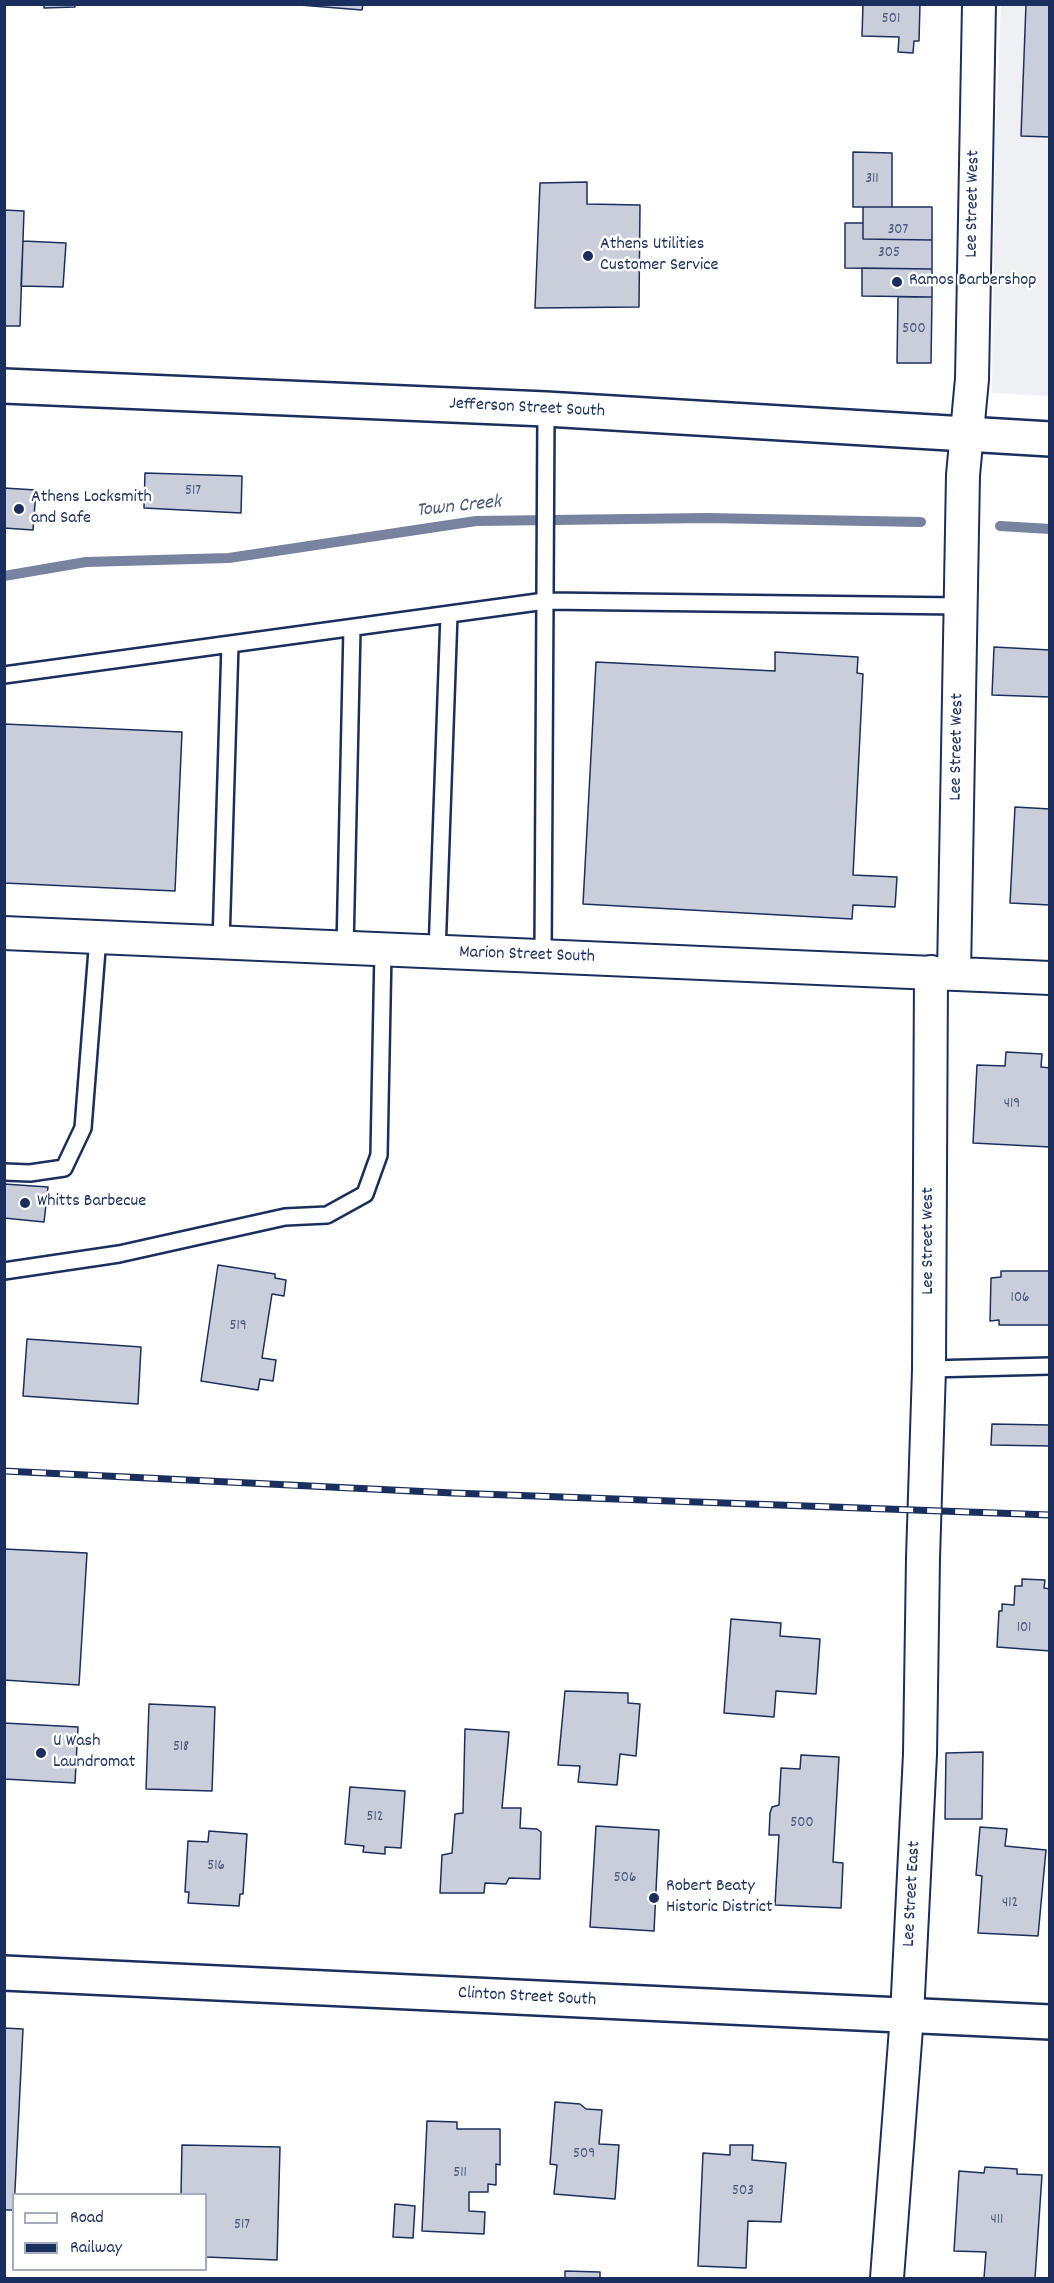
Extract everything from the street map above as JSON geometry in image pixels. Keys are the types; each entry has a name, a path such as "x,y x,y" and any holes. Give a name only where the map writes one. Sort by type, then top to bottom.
{"main road":[{"name":"Jefferson Street South","path":"4,386 546,409 1050,439"},
{"name":"Clinton Street South","path":"4,1973 1050,2022"}],"street":[{"name":"Lee Street West","path":"925,1510 942,973 960,606 963,475 972,379 979,4"},
{"name":"Marion Street South","path":"4,933 1050,978"},
{"name":"Lee Street East","path":"887,2278 907,2015 920,1754 925,1510"}],"lane":[{"path":"543,957 546,409"},
{"path":"4,675 545,601 960,606"},
{"path":"437,953 449,614"},
{"path":"345,949 352,628"},
{"path":"221,943 230,644"},
{"path":"4,1172 30,1173 63,1168 83,1128 98,937"},
{"path":"4,1272 119,1254 285,1217 327,1215 365,1194 380,1155 383,951"},
{"path":"929,1369 1050,1366"}],"shaded area":[{"path":"1001,5 1049,5 1049,396 992,393 995,146"}],"building":[{"path":"44,4 75,4 75,7 44,8"},
{"path":"287,4 363,4 362,10"},
{"path":"863,4 920,4 919,41 914,41 913,53 898,52 899,37 862,36"},
{"path":"1026,4 1050,4 1050,137 1021,136"},
{"path":"853,152 892,153 892,207 853,207"},
{"name":"Athens Utilities Customer Service","path":"587,182 587,204 640,205 639,307 535,308 540,183"},
{"path":"863,207 932,207 932,240 863,239"},
{"path":"4,210 24,211 20,326 4,326"},
{"path":"845,223 863,223 863,239 932,240 932,269 845,268"},
{"path":"23,241 66,243 63,287 21,286"},
{"name":"Ramos Barbershop","path":"862,268 932,269 932,297 862,296"},
{"path":"898,297 932,297 931,363 897,363"},
{"path":"145,473 242,476 241,513 144,508"},
{"name":"Athens Locksmith and Safe","path":"4,488 36,490 33,530 4,528"},
{"path":"994,647 1050,650 1050,697 992,695"},
{"path":"775,652 858,657 857,673 863,674 853,875 897,877 895,907 853,905 852,919 583,904 596,662 775,671"},
{"path":"4,724 182,732 175,891 4,883"},
{"path":"1015,807 1050,809 1050,905 1010,903"},
{"path":"1006,1052 1042,1054 1041,1067 1050,1068 1050,1147 973,1143 977,1065 1005,1066"},
{"name":"Whitts Barbecue","path":"4,1184 48,1187 44,1222 4,1218"},
{"path":"218,1265 275,1274 275,1278 286,1280 284,1296 272,1294 262,1358 276,1360 273,1381 260,1379 258,1390 201,1381"},
{"path":"1001,1271 1050,1271 1050,1325 999,1325 999,1320 990,1321 991,1278 1001,1277"},
{"path":"27,1339 141,1347 138,1404 23,1396"},
{"path":"992,1424 1050,1425 1050,1446 991,1445"},
{"path":"4,1549 87,1553 79,1685 4,1680"},
{"path":"1022,1579 1045,1580 1044,1588 1050,1589 1050,1651 997,1647 999,1611 1002,1611 1002,1604 1014,1605 1015,1586 1022,1586"},
{"path":"731,1619 781,1623 780,1636 820,1639 816,1694 776,1691 774,1717 724,1713"},
{"path":"565,1691 628,1693 628,1703 640,1704 636,1756 620,1754 617,1785 578,1782 580,1766 558,1765"},
{"path":"149,1704 215,1707 212,1791 146,1789"},
{"name":"U Wash Laundromat","path":"4,1723 78,1727 75,1783 4,1779"},
{"path":"465,1729 509,1732 502,1808 521,1808 520,1828 537,1829 541,1832 540,1879 509,1878 506,1884 485,1883 484,1893 440,1893 442,1855 452,1853 455,1814 463,1813"},
{"path":"983,1752 982,1819 945,1819 946,1753"},
{"path":"801,1755 839,1757 833,1862 843,1863 841,1908 775,1905 779,1835 769,1835 770,1813 772,1807 779,1805 781,1768 800,1769"},
{"path":"350,1787 405,1791 401,1848 385,1847 385,1854 363,1852 364,1846 345,1844"},
{"path":"596,1826 659,1830 654,1931 590,1927"},
{"path":"980,1827 1007,1829 1005,1846 1046,1850 1038,1936 978,1933 982,1876 976,1875"},
{"path":"209,1831 247,1834 243,1894 240,1894 239,1906 188,1903 189,1892 185,1892 188,1841 208,1842"},
{"path":"4,2028 23,2029 15,2193 12,2193 12,2210 4,2210"},
{"path":"555,2102 580,2104 586,2109 602,2110 599,2144 619,2145 615,2199 554,2194 557,2165 550,2164"},
{"path":"427,2121 457,2122 457,2129 500,2129 500,2165 496,2164 496,2185 488,2184 488,2192 469,2192 469,2211 485,2212 484,2234 422,2231"},
{"path":"182,2145 280,2147 277,2260 207,2257 207,2193 181,2193"},
{"path":"730,2145 753,2145 752,2160 786,2163 781,2222 748,2221 746,2268 698,2266 703,2153 730,2155"},
{"path":"985,2167 1017,2169 1017,2174 1042,2175 1035,2278 984,2278 986,2252 954,2251 959,2171 984,2173"},
{"path":"395,2204 415,2206 413,2238 393,2237"},
{"path":"565,2271 600,2272 600,2278 565,2278"}],"waterway":[{"name":"Town Creek","path":"4,576 86,562 229,558 476,521 707,518 921,522"},
{"name":"Town Creek","path":"1000,526 1050,529"}],"railway":[{"path":"4,1471 453,1493 1050,1515"}],"place":[{"name":"Athens Utilities Customer Service","path":"588,256"},
{"name":"Ramos Barbershop","path":"897,282"},
{"name":"Athens Locksmith and Safe","path":"19,509"},
{"name":"Whitts Barbecue","path":"25,1203"},
{"name":"U Wash Laundromat","path":"41,1753"},
{"name":"Robert Beaty Historic District","path":"654,1898"}]}
